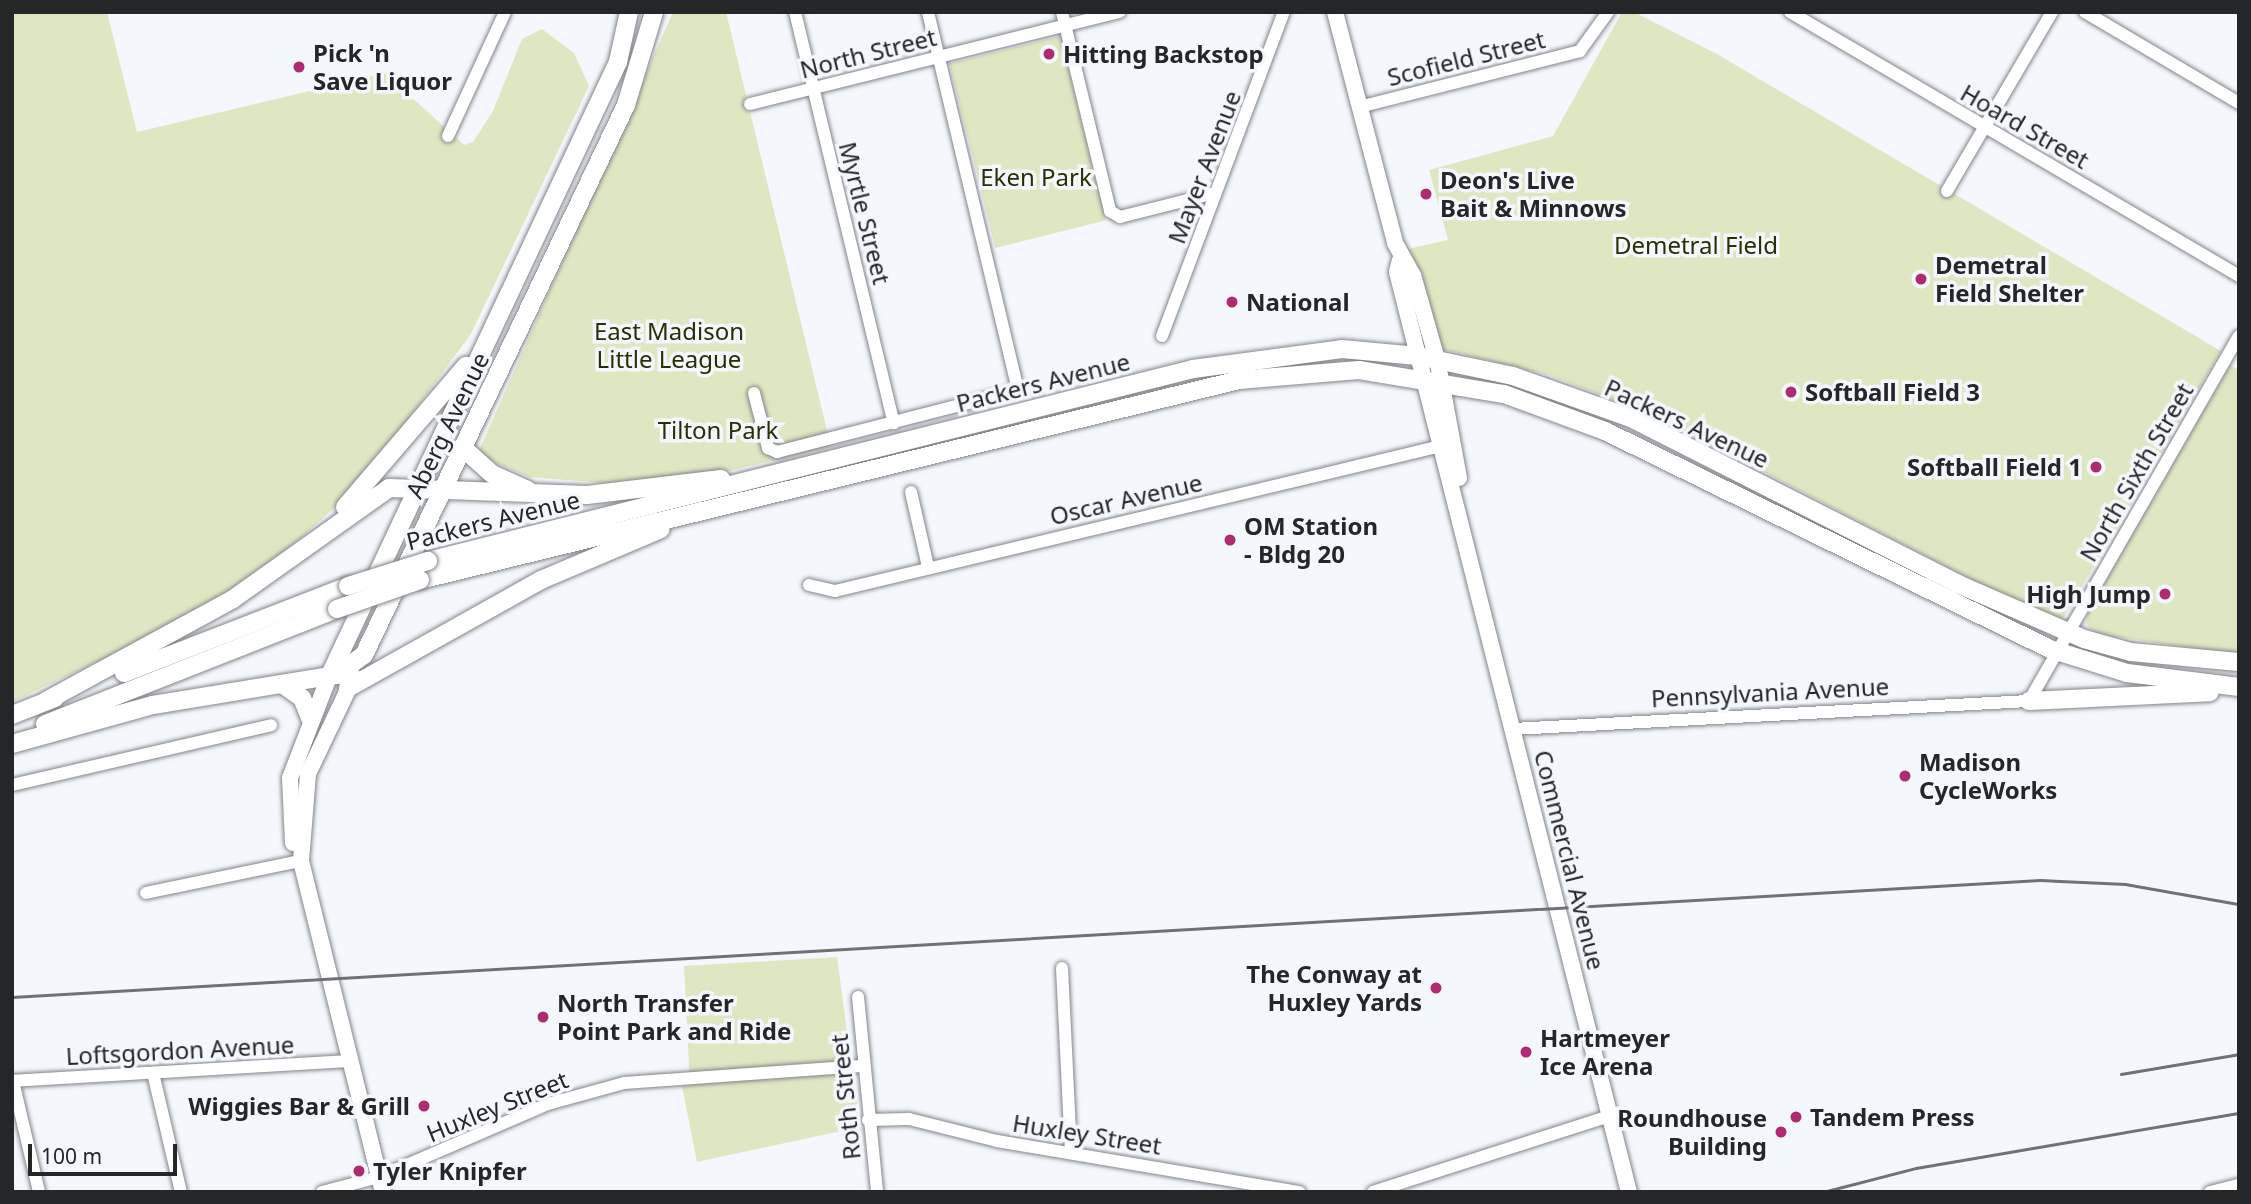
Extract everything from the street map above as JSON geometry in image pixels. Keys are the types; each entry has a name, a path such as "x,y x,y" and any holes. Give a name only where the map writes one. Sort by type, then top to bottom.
{"main road":[{"name":"Aberg Avenue","path":"329,677 618,62 629,12"},
{"name":"Aberg Avenue","path":"365,652 626,106 654,12"},
{"path":"288,558 396,453 485,341"},
{"name":"Packers Avenue","path":"12,715 348,586 428,561 1241,358 1342,349 1437,359 1513,376 1631,418 2066,632"},
{"name":"Packers Avenue","path":"12,737 337,609 420,580 1239,380 1326,370 1424,377 1504,394 1605,431 2053,650"},
{"path":"462,447 504,481 545,493"},
{"path":"46,701 172,636 382,491 417,489 599,494 780,472"},
{"path":"348,688 541,580 720,508"},
{"path":"365,652 362,625 397,534"},
{"path":"2066,632 2132,652 2239,662"},
{"path":"2053,650 2127,673 2239,688"},
{"path":"365,652 387,658 407,656"},
{"path":"12,744 153,705 329,677 365,652"},
{"path":"282,684 302,698 310,719"},
{"path":"2029,701 2239,688"}],"street":[{"path":"449,136 505,12"},
{"name":"Myrtle Street","path":"795,12 894,424"},
{"path":"754,393 769,450 894,424 1018,390 928,12"},
{"path":"1062,12 1114,215 1214,192"},
{"name":"North Street","path":"750,104 1120,12"},
{"name":"Mayer Avenue","path":"1162,337 1214,192 1284,12"},
{"name":"Scofield Street","path":"1359,107 1584,50 1608,12"},
{"name":"Hoard Street","path":"1790,12 2239,276"},
{"path":"1947,191 2052,12"},
{"path":"2085,12 2239,103"},
{"name":"Commercial Avenue","path":"1336,13 1400,260 1413,275 1437,359 1442,381 1447,444 1466,540 1629,1192"},
{"name":"Commercial Avenue","path":"1400,260 1397,272 1418,356 1447,444"},
{"name":"North Sixth Street","path":"2029,701 2053,650 2239,336"},
{"name":"Oscar Avenue","path":"809,585 835,591 1447,444"},
{"path":"911,492 928,567"},
{"name":"Aberg Avenue","path":"301,861 307,774 365,652"},
{"name":"Aberg Avenue","path":"329,677 310,719 288,794 291,836 301,861 376,1185"},
{"name":"Pennsylvania Avenue","path":"1513,729 2029,701"},
{"path":"12,785 271,724"},
{"path":"146,893 301,861"},
{"path":"1062,968 1071,1153"},
{"name":"Roth Street","path":"858,997 861,1066 877,1192"},
{"name":"Loftsgordon Avenue","path":"13,1081 347,1061"},
{"name":"Huxley Street","path":"322,1192 376,1185 548,1104 624,1083 861,1066"},
{"path":"153,1073 181,1192"},
{"path":"13,1081 39,1192"},
{"path":"1373,1192 1611,1116"},
{"name":"Huxley Street","path":"868,1120 909,1119 1071,1153 1300,1192"},
{"path":"2215,1191 2239,1185"}],"green space":[{"path":"12,12 107,12 137,132 385,73 464,145 473,142 493,111 522,39 542,29 574,53 589,86 471,334 358,487 287,550 191,617 12,702"},
{"name":"East Madison Little League","path":"673,12 726,12 831,447 729,471 606,483 529,477 477,455"},
{"name":"Demetral Field","path":"1622,12 1634,12 1717,54 2221,351 2059,625 1658,417 1549,375 1442,349 1408,249 1448,240 1429,170 1553,136"},
{"name":"Eken Park","path":"1060,36 1106,220 995,248 949,64"},
{"path":"2230,365 2239,370 2239,655 2096,634 2086,624 2088,612"},
{"path":"837,957 860,1127 697,1162 682,1086 690,1085 684,966"}],"railway":[{"path":"12,997 2040,880 2125,884 2239,904"},
{"path":"2121,1074 2239,1054"},
{"path":"1823,1192 1916,1168 2239,1113"}],"place":[{"name":"Hitting Backstop","path":"1049,54"},
{"name":"Pick 'n Save Liquor","path":"299,67"},
{"name":"Deon's Live Bait & Minnows","path":"1426,194"},
{"name":"Demetral Field Shelter","path":"1921,279"},
{"name":"National","path":"1232,302"},
{"name":"Softball Field 3","path":"1791,392"},
{"name":"Softball Field 1","path":"2096,467"},
{"name":"OM Station - Bldg 20","path":"1230,540"},
{"name":"High Jump","path":"2165,594"},
{"name":"Madison CycleWorks","path":"1905,776"},
{"name":"The Conway at Huxley Yards","path":"1436,988"},
{"name":"North Transfer Point Park and Ride","path":"543,1017"},
{"name":"Hartmeyer Ice Arena","path":"1526,1052"},
{"name":"Wiggies Bar & Grill","path":"424,1106"},
{"name":"Tandem Press","path":"1796,1117"},
{"name":"Roundhouse Building","path":"1781,1132"},
{"name":"Tyler Knipfer","path":"359,1171"}],"park label":[{"name":"Tilton Park","path":"718,430"}]}
